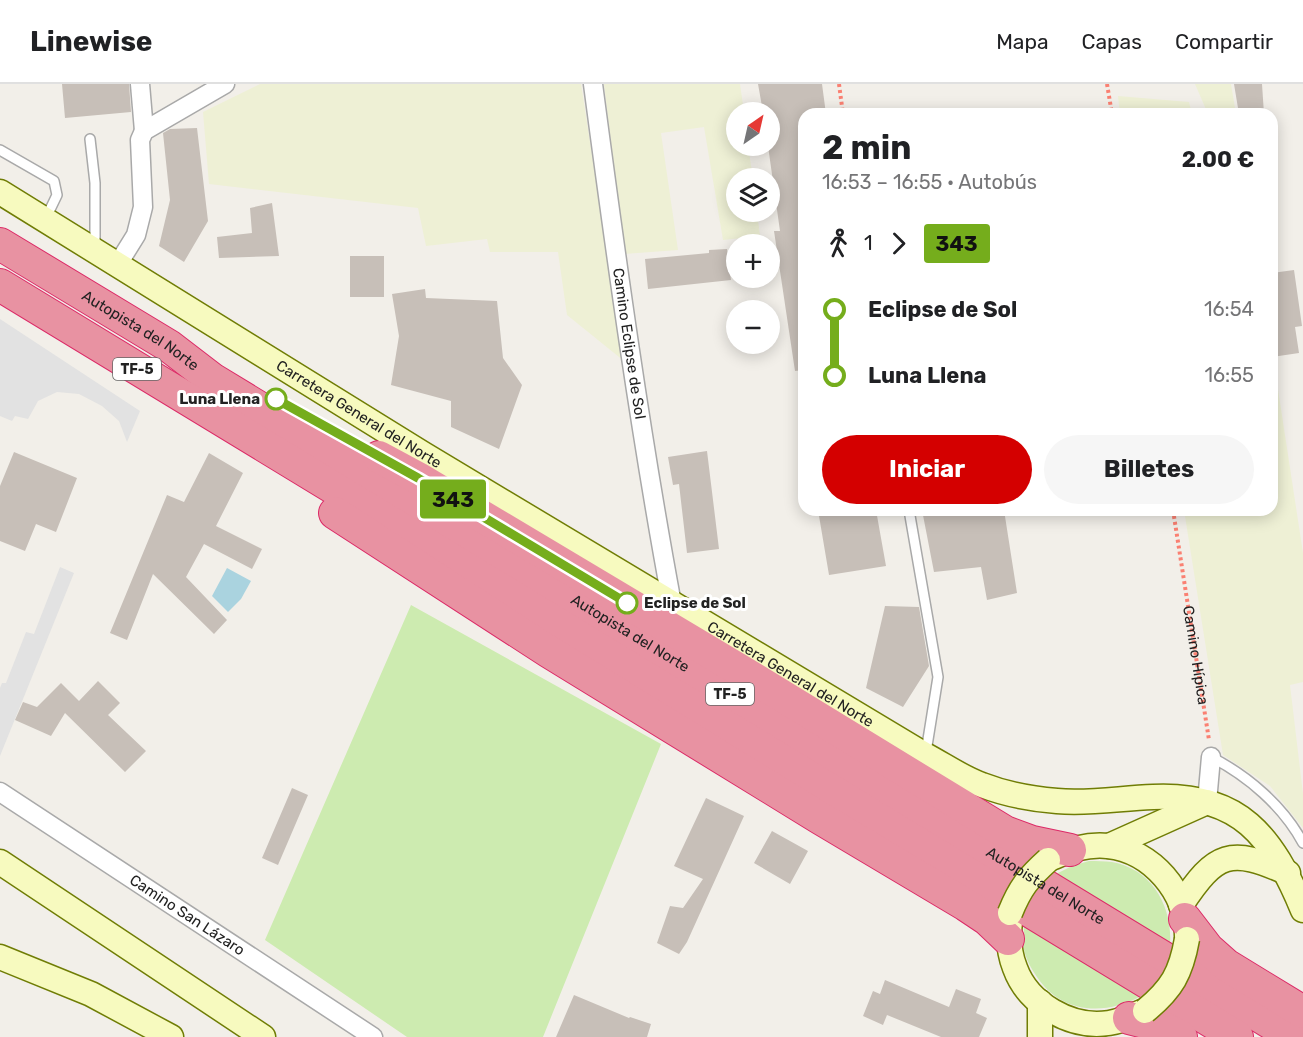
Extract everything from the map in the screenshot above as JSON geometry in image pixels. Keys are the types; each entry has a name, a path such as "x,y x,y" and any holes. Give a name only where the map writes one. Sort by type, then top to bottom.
{"highway":[{"name":"Autopista del Norte","path":"0,244 169,346 212,379 1294,1037"},
{"name":"Autopista del Norte","path":"0,285 1237,1037"},
{"path":"169,346 221,366 313,421 418,478 1005,832 1059,855"},
{"path":"275,453 321,504 549,651 820,818 966,904 987,919 1009,926"},
{"path":"1185,921 1208,949 1226,965 1303,1012"},
{"path":"1137,1015 1181,1037"}],"main road":[{"name":"Carretera General del Norte","path":"0,192 423,454 925,755 980,785 1011,794 1085,803 1179,797 1207,802 1252,825 1272,848 1288,873 1303,910"},
{"path":"1109,846 1207,802"},
{"path":"1185,921 1166,877 1149,862 1130,852 1109,846 1090,846 1059,855 1029,877 1019,892 1009,926 1015,968 1025,987 1040,1002 1084,1030 1137,1015 1160,999 1178,975 1184,958 1185,921 1199,879 1215,863 1234,857 1260,861 1288,873"},
{"path":"0,862 263,1037"},
{"path":"0,957 91,994 171,1037"},
{"path":"1040,1002 1040,1037"}],"street":[{"path":"118,264 136,235 142,207 140,140 144,131 140,84"},
{"path":"144,131 225,84"},
{"name":"Camino Eclipse de Sol","path":"593,84 616,258 672,604"},
{"path":"1207,802 1211,757"},
{"name":"Camino San Lázaro","path":"0,792 373,1037"}],"lane":[{"path":"90,139 95,183 95,250"},
{"path":"0,150 54,181 57,195 45,220"},
{"path":"910,516 938,677 925,755"},
{"path":"1211,757 1231,767 1258,790 1292,822 1303,843"}],"path":[{"path":"838,84 842,108"},
{"path":"1107,84 1111,108"},
{"name":"Camino Hípica","path":"1174,516 1211,757"}],"green space":[{"path":"260,84 581,84 624,361 567,315 558,252 490,252 487,239 426,246 418,208 209,184 203,112"},
{"path":"604,84 740,84 743,102 726,102 726,156 750,156 751,168 726,168 726,222 758,222 760,234 726,234 726,240 723,240 704,127 661,133 678,250 624,254"},
{"path":"1195,84 1231,84 1235,108 1205,108"},
{"path":"1118,96 1189,102 1190,108 1119,108"},
{"path":"1278,389 1303,553 1303,682 1290,685 1303,794 1303,828 1270,786 1223,755 1185,516 1278,516"},
{"path":"411,605 661,744 543,1037 407,1037 265,940"},
{"path":"1089,861 1112,862 1126,866 1149,881 1164,904 1168,917 1170,945 1054,875"},
{"path":"1024,925 1141,996 1127,1003 1097,1009 1069,1004 1056,997 1035,974 1024,952"}],"shaded area":[{"path":"0,319 140,411 127,442 119,421 102,406 79,394 57,392 38,401 28,419 15,416 12,421 0,416"},
{"path":"60,567 74,573 0,756 0,688 2,683 6,683 26,632 34,634"}],"water":[{"path":"227,568 251,581 241,599 228,612 212,596"}],"building":[{"path":"62,84 129,84 131,112 65,118"},
{"path":"758,84 822,84 825,108 798,108 798,371 795,371 780,271 780,234 774,234 774,231 780,231 780,168 771,168 769,156 780,156 780,102 761,102"},
{"path":"1234,84 1262,84 1264,108 1238,108"},
{"path":"197,128 208,221 184,262 159,246 170,200 163,133 170,129"},
{"path":"272,203 279,256 219,258 217,237 252,233 250,208"},
{"path":"726,249 726,281 648,289 645,259 709,253 709,250"},
{"path":"350,256 384,256 384,297 350,297"},
{"path":"1294,270 1302,326 1295,327 1299,353 1278,356 1278,272"},
{"path":"425,289 426,298 497,301 503,358 522,385 499,449 451,427 451,401 391,385 399,336 392,294"},
{"path":"707,451 719,549 687,553 679,484 673,485 668,457"},
{"path":"14,452 77,478 56,532 36,524 25,551 0,541 0,486"},
{"path":"209,453 243,473 216,526 262,549 252,569 204,544 186,577 227,620 214,634 153,574 127,640 110,633 167,495 184,502"},
{"path":"819,516 877,516 886,566 829,575"},
{"path":"923,516 1005,516 1017,593 987,600 981,567 934,572"},
{"path":"885,606 919,607 929,666 903,707 866,688"},
{"path":"98,681 120,703 108,715 146,751 125,772 65,713 51,736 15,720 23,702 37,707 61,683 79,701"},
{"path":"292,788 308,795 278,865 262,858"},
{"path":"706,798 744,816 687,942 679,954 657,943 670,906 683,908 703,879 674,866"},
{"path":"772,831 808,851 790,884 754,863"},
{"path":"885,980 949,1007 956,989 981,999 976,1013 987,1018 979,1037 941,1037 887,1015 883,1025 863,1016 873,991 880,994"},
{"path":"574,995 629,1018 651,1024 647,1037 556,1037"}],"bus line":[{"name":"343","path":"276,399 418,478 627,603"}],"place":[{"name":"Luna Llena","path":"276,399"},
{"name":"Eclipse de Sol","path":"627,603"}]}
